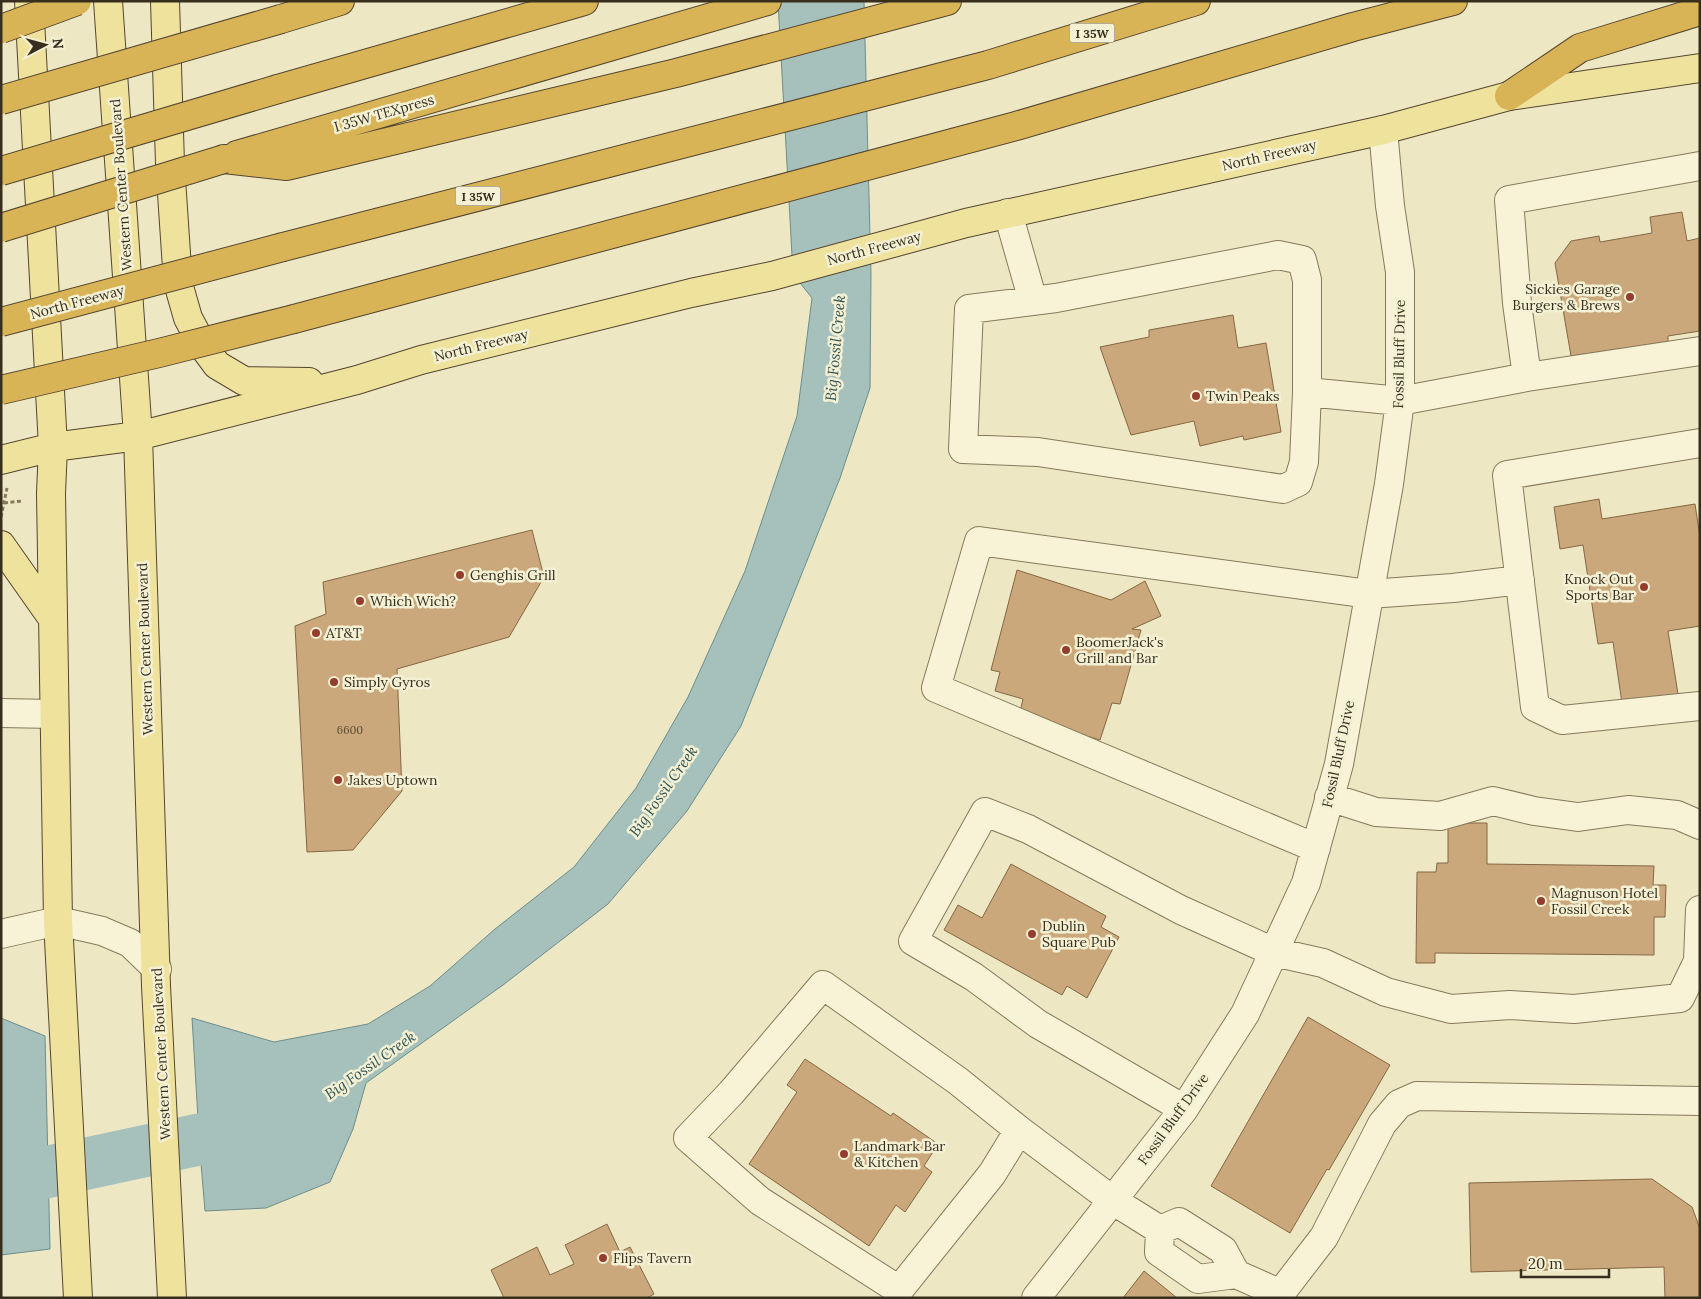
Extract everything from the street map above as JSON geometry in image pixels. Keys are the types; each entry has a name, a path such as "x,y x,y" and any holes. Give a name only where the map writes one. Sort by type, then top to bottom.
{"highway":[{"path":"1,29 77,1"},
{"path":"1,100 340,1"},
{"path":"1,171 584,1"},
{"name":"I 35W TEXpress","path":"1,228 224,159 767,1"},
{"path":"224,159 287,166 676,73 947,1"},
{"name":"North Freeway","path":"1,322 674,145 988,65 1196,1"},
{"path":"1,390 159,354 294,319 669,217 1016,126 1353,27 1452,1"},
{"path":"1509,96 1580,48 1700,11"}],"main road":[{"path":"29,1 54,447 51,493 58,921 78,1298"},
{"name":"Western Center Boulevard","path":"108,1 138,436 157,978 172,1298"},
{"path":"164,1 170,164 178,283 188,318 203,346 217,365 244,382 357,380"},
{"name":"North Freeway","path":"1,460 54,447 138,436 357,380 421,360 690,294 772,276 966,223 1383,130 1509,96 1700,68"},
{"path":"1,545 53,619"}],"street":[{"name":"Fossil Bluff Drive","path":"1036,1298 1184,1109 1245,1014 1306,883 1339,764 1389,484 1400,402 1400,272 1390,206 1383,130"},
{"path":"1527,377 1517,303 1509,200 1700,166"},
{"path":"1008,213 1033,301"},
{"path":"1278,255 1302,260 1307,280 1307,392 1304,462 1298,482 1283,489 1038,452 963,449 969,309 1033,301 1278,255"},
{"path":"1307,392 1400,402 1527,377 1700,351"},
{"path":"1700,442 1507,475 1535,707 1562,720 1700,706"},
{"path":"1316,848 936,688 979,541 1370,594 1453,588 1520,580"},
{"path":"1,713 54,714"},
{"path":"1330,797 1376,812 1440,816 1493,802 1534,811 1578,817 1628,810 1677,816 1700,825"},
{"path":"1184,1109 1038,1024 974,977 913,941 985,812 1028,828 1181,910 1274,952 1324,963 1386,992 1451,1009 1510,1005 1574,1009 1680,998 1698,961 1700,910"},
{"path":"1,934 58,921 102,931 130,943 157,978"},
{"path":"1019,1130 992,1174 903,1294 760,1201 688,1138 731,1093 823,984 958,1080 1019,1130 1112,1200 1160,1230"},
{"path":"1160,1230 1179,1222 1223,1250 1236,1274 1279,1296 1324,1236 1382,1124 1399,1104 1417,1096 1700,1101"},
{"path":"1160,1230 1159,1252 1198,1279 1236,1274"}],"path":[{"path":"1,517 7,488"},
{"path":"4,502 22,502"}],"water":[{"path":"778,1 864,1 871,275 870,388 840,478 741,726 687,811 608,904 503,985 366,1083 353,1129 330,1182 266,1208 205,1211 192,1018 274,1042 368,1024 430,986 495,929 574,867 636,788 688,697 745,571 797,416 812,298 793,274"},
{"path":"1,1018 45,1036 50,1249 1,1255"}],"building":[{"name":"Sickies Garage Burgers & Brews","path":"1682,212 1687,241 1700,238 1700,331 1668,336 1668,342 1571,356 1555,263 1571,241 1599,236 1600,242 1652,233 1650,217"},
{"name":"Twin Peaks","path":"1233,315 1238,348 1266,343 1281,432 1244,440 1243,436 1200,446 1194,421 1131,435 1100,347 1149,337 1149,330"},
{"name":"Knock Out Sports Bar","path":"1599,499 1602,519 1695,504 1700,537 1700,626 1668,631 1678,694 1622,703 1613,642 1598,644 1583,545 1560,549 1554,507"},
{"path":"532,530 544,577 509,637 397,669 402,791 353,850 307,852 295,626 326,614 323,582"},
{"name":"BoomerJack's Grill and Bar","path":"1017,570 1111,600 1145,581 1161,616 1132,629 1141,630 1120,704 1112,703 1100,740 1019,716 1023,699 995,691 1000,672 991,670"},
{"name":"Magnuson Hotel Fossil Creek","path":"1448,823 1487,823 1487,864 1654,866 1653,885 1666,885 1665,917 1654,917 1654,955 1435,953 1435,963 1416,963 1417,872 1436,872 1437,863 1448,863"},
{"name":"Dublin Square Pub","path":"1011,864 1106,916 1101,927 1119,937 1087,998 1067,986 1062,995 944,930 958,905 982,918"},
{"path":"1308,1017 1390,1065 1290,1233 1211,1186"},
{"name":"Landmark Bar & Kitchen","path":"805,1059 891,1116 893,1113 938,1144 924,1166 932,1172 905,1212 896,1205 869,1246 749,1164 797,1092 787,1085"},
{"path":"1652,1179 1692,1207 1700,1229 1700,1298 1665,1298 1664,1267 1471,1272 1469,1183"},
{"name":"Flips Tavern","path":"607,1224 620,1252 630,1247 654,1294 647,1298 504,1298 491,1270 537,1247 550,1275 574,1264 565,1245"},
{"path":"1144,1271 1177,1298 1123,1298"}],"waterway":[{"name":"Big Fossil Creek","path":"1,1182 271,1124"}],"place":[{"name":"Sickies Garage Burgers & Brews","path":"1630,297"},
{"name":"Twin Peaks","path":"1196,396"},
{"name":"Genghis Grill","path":"460,575"},
{"name":"Knock Out Sports Bar","path":"1644,587"},
{"name":"Which Wich?","path":"360,601"},
{"name":"AT&T","path":"316,633"},
{"name":"BoomerJack's Grill and Bar","path":"1066,650"},
{"name":"Simply Gyros","path":"334,682"},
{"name":"Jakes Uptown","path":"338,780"},
{"name":"Magnuson Hotel Fossil Creek","path":"1541,901"},
{"name":"Dublin Square Pub","path":"1032,934"},
{"name":"Landmark Bar & Kitchen","path":"844,1154"},
{"name":"Flips Tavern","path":"603,1258"}]}
